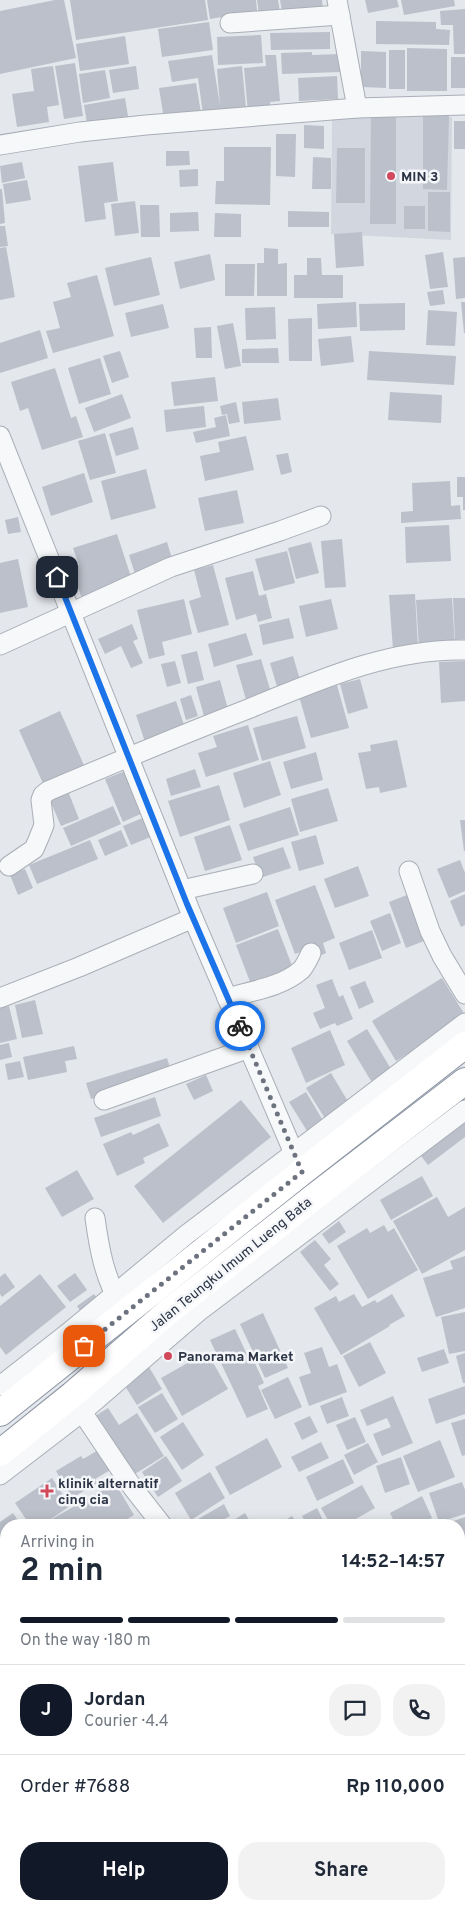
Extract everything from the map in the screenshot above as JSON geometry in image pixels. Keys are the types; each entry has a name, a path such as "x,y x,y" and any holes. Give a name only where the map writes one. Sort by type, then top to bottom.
{"highway":[{"name":"Jalan Teungku Imum Lueng Bata","path":"0,1413 120,1303 298,1163 465,1045"},
{"name":"Jalan Teungku Imum Lueng Bata","path":"0,1453 77,1403 177,1305 314,1196 464,1094"}],"street":[{"path":"230,23 339,7 357,108"},
{"path":"0,145 80,132 146,125 357,108 465,105"},
{"path":"0,436 193,918 298,1163 364,1099 465,1022"},
{"path":"0,645 171,567 280,532 321,516"},
{"path":"9,866 34,849 44,825 41,800 48,791 299,688 368,664 420,652 465,650"},
{"path":"409,871 430,931 442,956 465,994"},
{"path":"182,890 253,874"},
{"path":"0,998 193,918"},
{"path":"227,998 288,979 302,969 311,954"},
{"path":"104,1100 249,1048"},
{"path":"0,1386 120,1303 104,1265 95,1218"},
{"path":"0,1475 77,1403 133,1488 157,1519"}],"shaded area":[{"name":"MIN 3","path":"395,113 452,117 451,240 331,234 332,120"}],"building":[{"path":"55,0 64,0 76,58 0,74 0,11"},
{"path":"70,0 205,0 208,20 76,40"},
{"path":"207,0 256,0 257,11 210,19"},
{"path":"257,0 278,0 280,12 259,15"},
{"path":"280,0 322,0 323,10 283,16"},
{"path":"365,0 397,0 399,7 368,13"},
{"path":"401,0 454,0 455,6 404,15"},
{"path":"465,9 465,54 454,54 453,25 441,25 440,11"},
{"path":"376,21 436,22 436,29 450,30 449,45 376,44"},
{"path":"209,22 213,50 162,57 158,29"},
{"path":"330,32 330,49 271,50 270,33"},
{"path":"261,35 263,63 218,65 217,37"},
{"path":"125,36 129,64 80,71 76,44"},
{"path":"407,48 447,49 447,91 407,91"},
{"path":"389,50 405,50 405,89 389,89"},
{"path":"361,51 386,52 386,88 361,87"},
{"path":"312,52 312,55 340,54 341,72 282,74 281,53"},
{"path":"212,55 220,106 217,69 242,66 246,108 203,114 198,78 172,82 168,61"},
{"path":"265,55 276,55 280,101 270,102 271,111 248,113 244,68 266,66"},
{"path":"451,57 465,57 465,88 451,88"},
{"path":"75,63 83,116 64,119 55,66"},
{"path":"53,66 59,105 47,107 49,122 17,127 12,94 34,91 31,69"},
{"path":"136,66 139,89 113,93 109,70"},
{"path":"105,70 110,98 83,103 79,74"},
{"path":"337,76 338,99 299,101 298,78"},
{"path":"196,83 201,113 164,119 159,88"},
{"path":"125,98 129,122 88,129 84,105"},
{"path":"371,116 396,116 396,224 370,224"},
{"path":"423,116 449,116 447,190 423,189"},
{"path":"454,121 465,121 465,149 454,149"},
{"path":"304,125 324,126 324,149 304,148"},
{"path":"276,134 296,134 295,177 276,176"},
{"path":"224,147 271,147 270,205 215,204 216,181 224,181"},
{"path":"337,148 365,148 365,203 336,203"},
{"path":"166,151 189,151 190,165 166,166"},
{"path":"313,157 331,158 331,189 312,189"},
{"path":"22,162 25,178 2,183 0,166"},
{"path":"113,162 118,201 104,203 106,219 85,222 78,166"},
{"path":"198,169 198,186 180,187 179,170"},
{"path":"27,180 31,200 6,204 3,184"},
{"path":"0,189 2,189 5,223 0,224"},
{"path":"428,192 450,192 450,232 428,231"},
{"path":"135,201 139,233 115,236 111,204"},
{"path":"140,205 159,205 160,237 141,237"},
{"path":"404,206 425,206 425,229 404,229"},
{"path":"288,211 329,212 329,227 288,227"},
{"path":"198,212 199,231 170,232 170,213"},
{"path":"215,213 241,214 241,237 214,237"},
{"path":"0,226 5,226 8,246 0,247"},
{"path":"362,232 364,266 336,268 334,234"},
{"path":"6,247 15,297 0,300 0,248"},
{"path":"264,248 278,249 278,264 287,263 287,296 257,296 257,263 264,263"},
{"path":"443,252 448,287 430,289 425,255"},
{"path":"210,254 215,280 180,289 174,262"},
{"path":"151,257 160,295 114,306 105,268"},
{"path":"465,257 465,298 456,299 453,258"},
{"path":"307,258 321,258 322,275 343,275 343,298 294,298 294,275 307,275"},
{"path":"225,264 255,264 254,296 225,296"},
{"path":"97,275 114,336 53,353 46,331 60,328 53,302 71,297 67,283"},
{"path":"443,290 445,304 430,306 427,292"},
{"path":"356,302 357,327 318,329 317,304"},
{"path":"461,302 465,302 465,333 464,333"},
{"path":"405,303 405,330 360,331 359,304"},
{"path":"163,304 169,328 131,337 125,313"},
{"path":"275,307 276,339 246,340 245,308"},
{"path":"428,310 457,312 455,346 426,345"},
{"path":"312,318 312,361 289,361 288,319"},
{"path":"233,323 241,366 225,369 217,326"},
{"path":"211,327 212,358 196,358 194,328"},
{"path":"40,330 48,358 0,373 0,343"},
{"path":"351,336 354,362 321,366 318,339"},
{"path":"278,348 279,363 242,363 242,349"},
{"path":"120,351 129,377 112,383 103,356"},
{"path":"369,351 456,356 454,385 367,380"},
{"path":"100,358 111,394 79,404 68,368"},
{"path":"55,368 71,418 76,416 83,437 42,450 28,408 20,411 11,382"},
{"path":"215,377 218,401 174,406 171,382"},
{"path":"390,392 442,395 441,423 388,420"},
{"path":"122,394 131,418 94,432 85,408"},
{"path":"278,398 281,420 244,424 242,402"},
{"path":"236,402 240,422 229,424 227,414 222,415 220,406"},
{"path":"204,406 206,427 166,432 164,410"},
{"path":"226,415 230,436 196,443 193,432 216,427 214,418"},
{"path":"133,427 139,449 116,456 109,434"},
{"path":"105,433 116,473 90,480 78,441"},
{"path":"246,436 254,470 205,481 200,456 220,452 218,442"},
{"path":"288,453 292,472 281,475 276,455"},
{"path":"146,469 156,508 111,520 101,481"},
{"path":"84,473 93,502 51,516 42,487"},
{"path":"457,477 465,477 465,510 463,510 463,497 457,497"},
{"path":"450,481 451,506 460,505 461,519 401,523 401,512 413,511 412,483"},
{"path":"237,490 244,523 205,531 198,498"},
{"path":"18,517 21,532 8,534 5,520"},
{"path":"449,525 451,561 406,563 405,527"},
{"path":"117,534 133,583 82,599 77,584 70,586 64,570 79,565 73,548"},
{"path":"342,539 346,587 325,588 321,541"},
{"path":"167,542 173,562 135,574 129,555"},
{"path":"311,542 319,573 296,579 288,548"},
{"path":"287,551 295,583 264,591 255,559"},
{"path":"18,559 28,607 0,613 0,563"},
{"path":"213,565 229,625 198,633 189,601 201,597 194,570"},
{"path":"253,571 259,596 266,594 272,618 258,622 256,614 236,620 225,578"},
{"path":"415,594 418,648 393,650 389,595"},
{"path":"452,598 455,646 419,648 416,600"},
{"path":"453,598 465,598 465,639 455,640"},
{"path":"184,599 192,634 162,642 165,655 149,659 137,610"},
{"path":"331,599 338,629 306,637 299,606"},
{"path":"289,618 294,638 263,645 259,625"},
{"path":"132,624 138,639 133,641 143,663 131,668 121,646 105,654 98,639"},
{"path":"246,633 253,655 214,667 208,644"},
{"path":"197,651 204,680 188,684 181,655"},
{"path":"293,656 301,683 278,690 270,663"},
{"path":"261,659 272,696 247,703 236,665"},
{"path":"175,661 181,683 167,687 161,664"},
{"path":"465,661 465,701 441,703 439,662"},
{"path":"360,679 368,708 348,714 340,684"},
{"path":"220,680 229,713 205,720 196,687"},
{"path":"337,685 349,728 311,738 299,696"},
{"path":"191,695 198,716 186,720 180,699"},
{"path":"176,701 185,728 145,742 136,715"},
{"path":"60,711 87,772 46,790 19,730"},
{"path":"297,716 306,748 262,761 253,728"},
{"path":"248,725 259,760 206,777 198,753 217,747 213,736"},
{"path":"397,740 407,787 380,793 379,787 366,789 358,753 371,751 370,745"},
{"path":"316,752 323,780 291,789 283,762"},
{"path":"270,761 281,795 244,808 233,773"},
{"path":"195,769 201,787 171,796 166,779"},
{"path":"128,770 145,812 123,822 105,779"},
{"path":"219,785 230,820 180,837 168,801"},
{"path":"328,788 338,821 300,832 291,799"},
{"path":"68,791 79,819 61,826 49,798"},
{"path":"113,806 121,824 71,846 63,828"},
{"path":"290,807 299,835 248,851 239,824"},
{"path":"145,817 153,836 131,845 123,826"},
{"path":"460,820 465,820 465,851 464,851"},
{"path":"230,825 242,860 205,871 194,837"},
{"path":"121,830 128,846 105,856 98,840"},
{"path":"316,835 324,864 299,871 291,842"},
{"path":"90,840 98,859 37,884 29,865"},
{"path":"283,847 291,868 260,878 253,857"},
{"path":"460,860 465,873 465,891 449,898 437,869"},
{"path":"358,866 369,896 335,908 324,879"},
{"path":"25,869 33,888 18,895 10,875"},
{"path":"315,885 335,938 323,943 326,953 315,958 311,948 295,954 275,900"},
{"path":"267,892 279,926 236,943 223,908"},
{"path":"412,893 429,939 406,948 389,902"},
{"path":"465,894 465,925 461,927 450,901"},
{"path":"390,913 401,943 382,951 370,921"},
{"path":"278,929 294,971 252,987 236,945"},
{"path":"372,930 382,958 349,970 339,943"},
{"path":"442,978 465,1018 396,1061 372,1021"},
{"path":"332,979 339,997 343,995 353,1019 337,1026 335,1023 320,1029 313,1013 325,1008 316,985"},
{"path":"365,981 374,1002 359,1009 350,987"},
{"path":"35,1000 43,1034 22,1038 15,1005"},
{"path":"9,1006 17,1039 0,1043 0,1008"},
{"path":"367,1029 391,1069 371,1081 347,1041"},
{"path":"330,1030 345,1065 306,1083 291,1048"},
{"path":"9,1043 12,1057 0,1060 0,1045"},
{"path":"74,1046 77,1059 65,1061 67,1072 28,1080 23,1057"},
{"path":"167,1058 172,1074 91,1099 86,1083"},
{"path":"20,1061 24,1077 8,1080 5,1064"},
{"path":"331,1073 350,1105 326,1120 306,1088"},
{"path":"206,1075 213,1091 194,1100 186,1084"},
{"path":"306,1092 325,1124 309,1134 289,1102"},
{"path":"155,1097 161,1116 101,1137 94,1118"},
{"path":"241,1100 271,1137 163,1223 134,1186"},
{"path":"462,1119 465,1124 465,1137 428,1165 418,1152"},
{"path":"159,1123 169,1146 143,1158 145,1163 117,1176 103,1144 131,1132 133,1135"},
{"path":"77,1170 94,1199 62,1217 45,1188"},
{"path":"422,1176 433,1196 391,1220 380,1200"},
{"path":"437,1197 448,1217 465,1207 465,1250 422,1274 393,1221"},
{"path":"339,1221 346,1232 329,1244 322,1234"},
{"path":"384,1225 388,1232 394,1228 418,1270 368,1299 337,1246 367,1228 370,1233"},
{"path":"315,1240 331,1259 324,1265 339,1284 330,1291 300,1252"},
{"path":"465,1256 465,1308 436,1317 423,1278 453,1269 450,1261"},
{"path":"5,1273 15,1287 2,1297 0,1294 0,1277"},
{"path":"75,1273 87,1290 70,1302 57,1286"},
{"path":"40,1274 66,1307 6,1355 0,1347 0,1306"},
{"path":"94,1294 101,1303 83,1315 77,1306"},
{"path":"354,1294 362,1307 375,1300 377,1303 392,1294 405,1316 341,1355 314,1308 336,1296 339,1302"},
{"path":"465,1312 465,1351 449,1354 441,1317"},
{"path":"263,1313 288,1368 265,1378 240,1324"},
{"path":"235,1329 250,1361 253,1359 264,1383 258,1386 268,1409 247,1418 210,1340"},
{"path":"370,1342 386,1373 359,1387 343,1356"},
{"path":"322,1347 329,1367 337,1364 347,1392 309,1406 299,1377 311,1373 304,1353"},
{"path":"444,1349 449,1363 422,1372 417,1358"},
{"path":"207,1352 228,1389 182,1416 161,1378"},
{"path":"465,1353 465,1383 463,1383 456,1356"},
{"path":"149,1367 162,1389 137,1405 123,1383"},
{"path":"288,1377 302,1407 275,1419 261,1390"},
{"path":"465,1386 465,1414 436,1424 428,1399"},
{"path":"162,1393 178,1419 155,1433 138,1407"},
{"path":"393,1396 413,1443 382,1456 373,1434 391,1427 387,1418 367,1426 360,1410"},
{"path":"342,1397 349,1416 327,1424 320,1406"},
{"path":"108,1408 119,1425 137,1413 164,1456 130,1477 92,1418"},
{"path":"310,1416 318,1432 302,1440 294,1423"},
{"path":"355,1417 366,1442 347,1450 336,1425"},
{"path":"465,1419 465,1455 462,1456 451,1423"},
{"path":"183,1422 204,1455 182,1470 160,1437"},
{"path":"267,1438 282,1467 230,1495 215,1467"},
{"path":"440,1440 455,1477 418,1492 403,1456"},
{"path":"321,1442 329,1458 299,1472 291,1457"},
{"path":"368,1443 378,1462 354,1475 344,1455"},
{"path":"100,1449 112,1469 95,1479 97,1483 72,1498 56,1471 81,1456 83,1459"},
{"path":"166,1456 182,1481 158,1497 142,1472"},
{"path":"401,1457 410,1484 385,1493 376,1466"},
{"path":"343,1459 354,1483 317,1501 306,1477"},
{"path":"210,1472 225,1498 190,1519 175,1493"},
{"path":"52,1478 70,1506 51,1519 26,1519 15,1503"},
{"path":"462,1482 465,1490 465,1514 449,1519 438,1519 429,1493"},
{"path":"115,1483 134,1515 128,1519 52,1519"},
{"path":"362,1485 375,1508 356,1519 327,1519 321,1508"},
{"path":"422,1496 432,1518 393,1519 390,1513"},
{"path":"224,1504 230,1516 225,1519 198,1519"},
{"path":"317,1508 322,1519 304,1519 302,1516"},
{"path":"13,1513 17,1519 4,1519"},
{"path":"245,1513 248,1519 235,1519"}],"way so far":[{"path":"84,1346 302,1172 240,1026"}],"place":[{"name":"MIN 3","path":"391,176"},
{"name":"Panorama Market","path":"168,1356"},
{"name":"klinik alternatif cing cia","path":"47,1491"}],"route":[{"path":"57,577 187,904 240,1026"}]}
